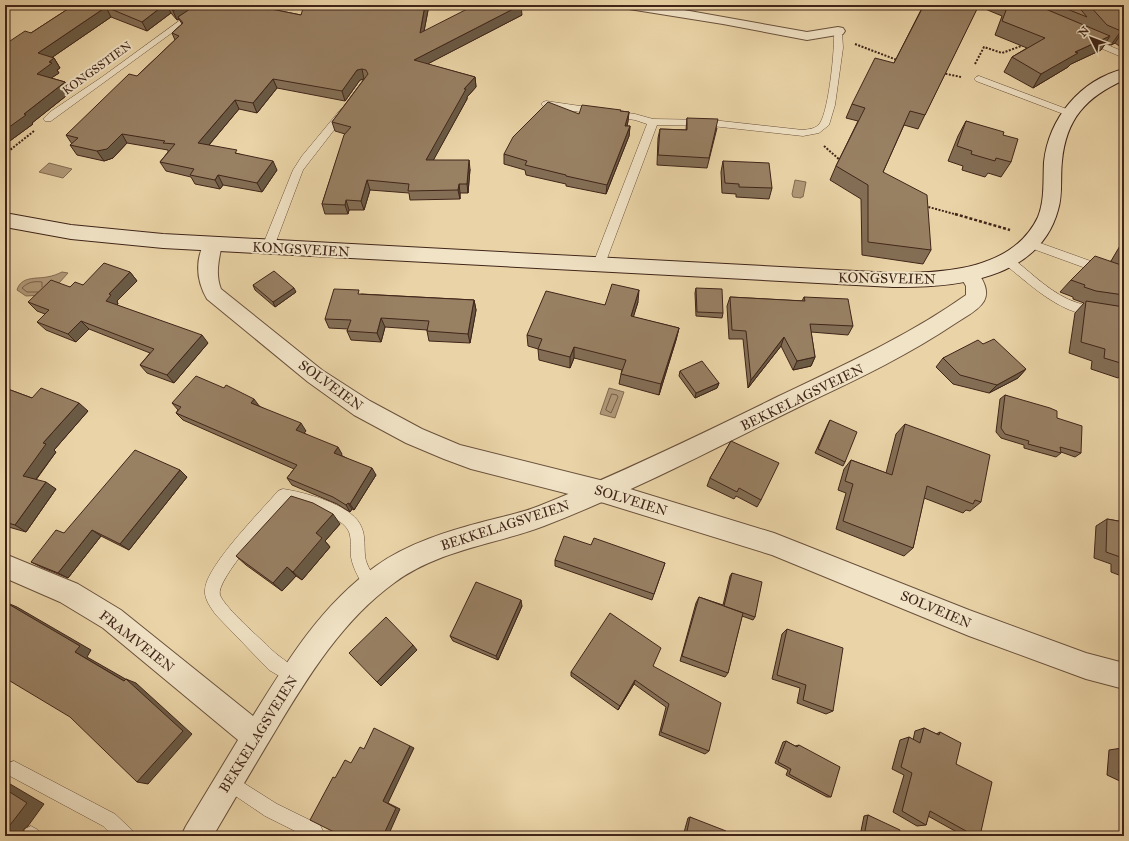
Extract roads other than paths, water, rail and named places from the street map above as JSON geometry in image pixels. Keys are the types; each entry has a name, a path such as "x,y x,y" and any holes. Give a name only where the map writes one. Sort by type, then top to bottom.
{"street":[{"path":"629,5 715,18 807,36 838,36"},
{"name":"KONGSVEIEN","path":"5,220 92,235 213,244 913,281 934,280 968,274 1007,260 1030,243 1039,232 1048,215 1052,195 1053,163 1056,140 1068,113 1088,92 1103,83 1124,74"},
{"name":"SOLVEIEN","path":"213,244 208,271 208,281 214,294 315,376 362,408 414,436 471,459 604,492 774,544 969,623 1086,666 1124,676"},
{"name":"BEKKELAGSVEIEN","path":"196,836 293,676 326,631 355,600 384,575 417,554 481,533 530,520 604,492 850,374 921,336 975,299 977,294 976,287 968,274"},
{"name":"FRAMVEIEN","path":"5,566 69,593 112,619 256,737"}],"lane":[{"name":"KONGSSTIEN","path":"48,119 206,5"},
{"path":"1079,32 1096,43 1124,55"},
{"path":"546,104 635,117 653,122 712,123 770,131 803,133 812,132 821,128 827,119 838,55 838,36"},
{"path":"979,79 1068,113"},
{"path":"268,247 301,164 347,106"},
{"path":"599,264 653,122"},
{"path":"1030,243 1124,278"},
{"path":"1007,260 1051,294 1072,306 1124,315"},
{"path":"293,676 276,664 229,618 215,600 212,589 213,582 232,556 283,495 324,507 351,522 355,528 359,562 371,586"},
{"path":"14,769 109,820 126,836"},
{"path":"228,781 271,810 314,831"}],"water":[{"path":"49,163 72,169 63,178 39,172"},
{"path":"795,180 806,182 803,197 801,198 793,197 792,194"},
{"path":"62,272 68,273 59,283 43,295 26,296 17,290 25,280 49,277"},
{"path":"609,388 624,392 615,418 600,414"}]}
